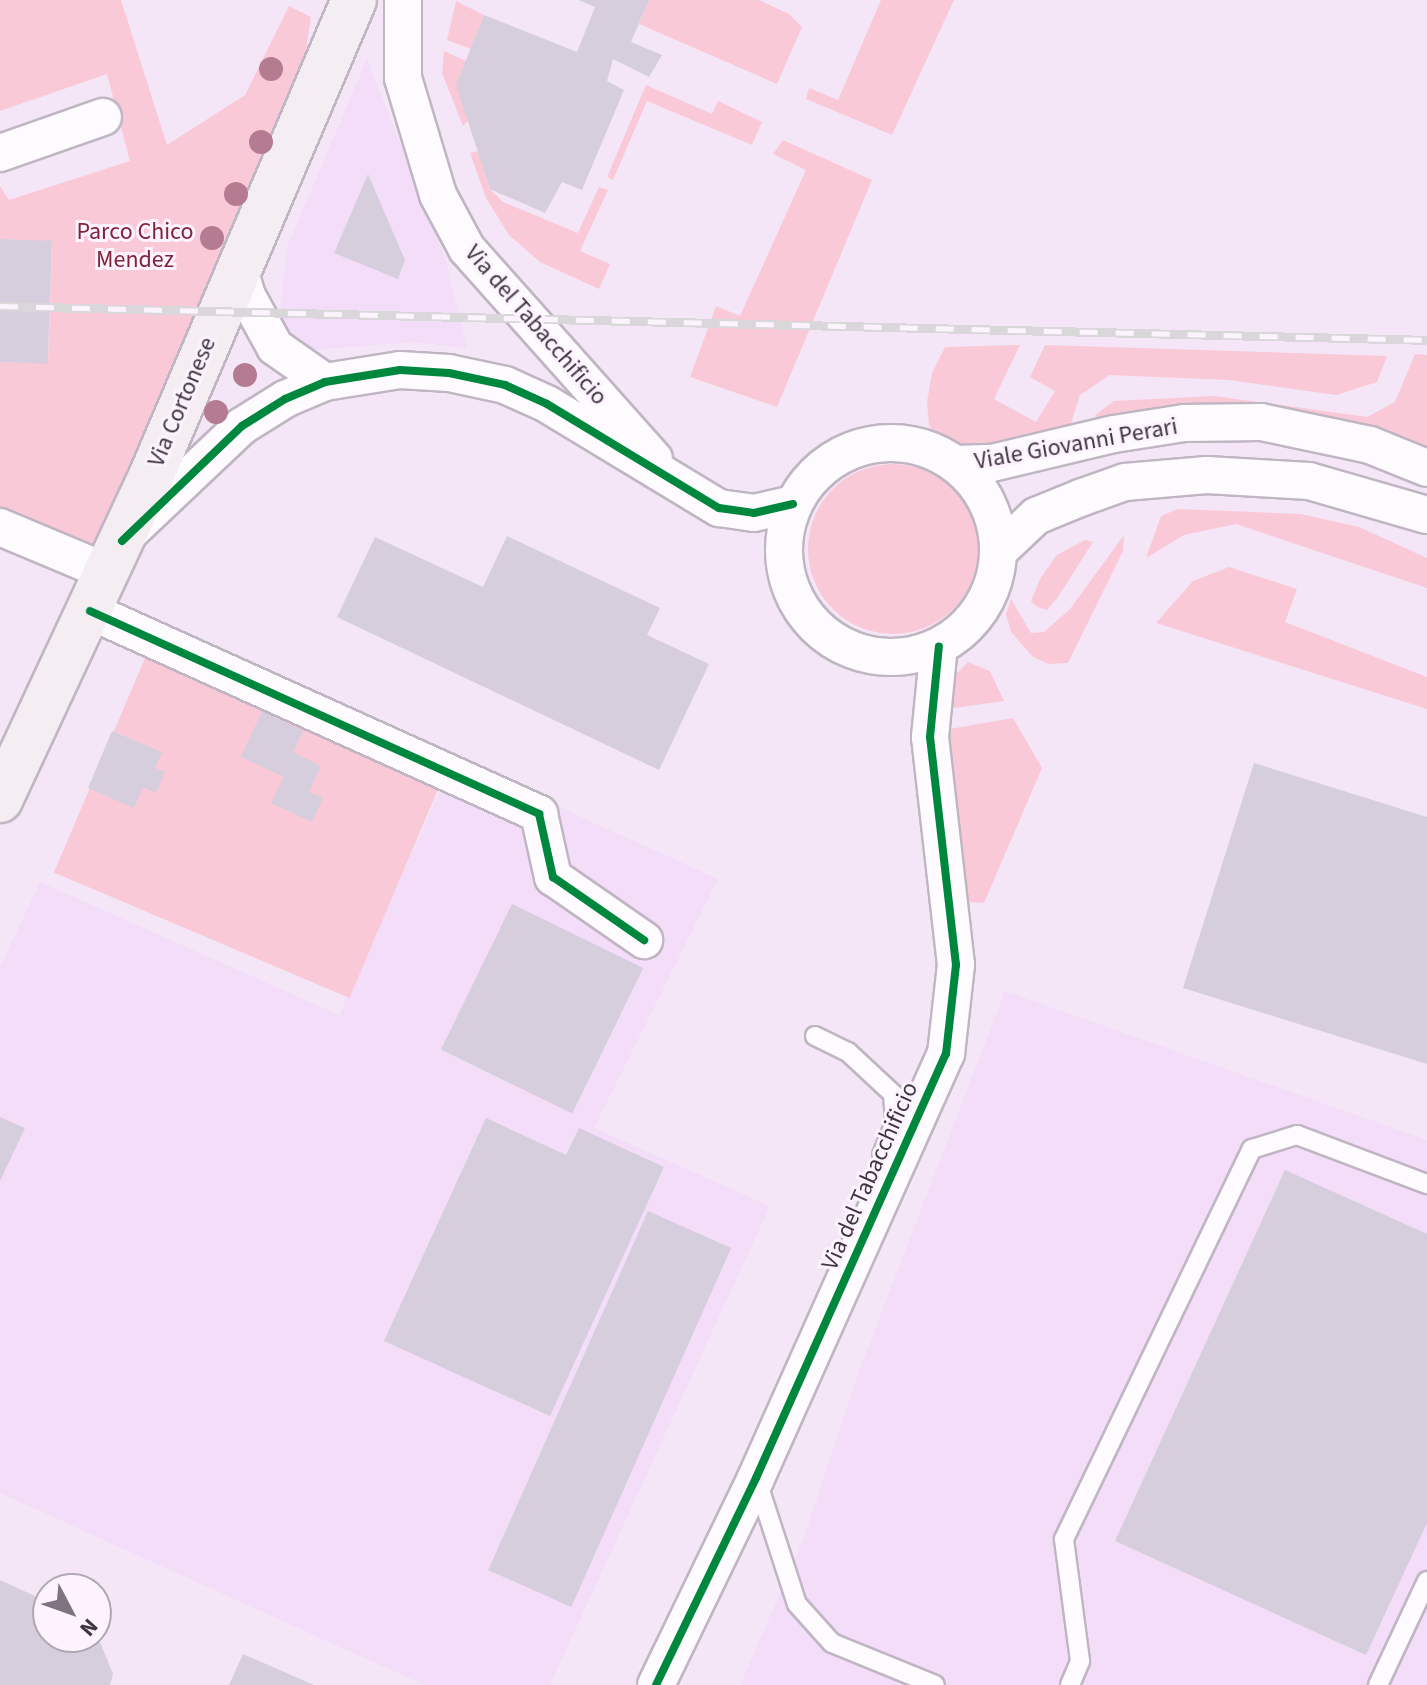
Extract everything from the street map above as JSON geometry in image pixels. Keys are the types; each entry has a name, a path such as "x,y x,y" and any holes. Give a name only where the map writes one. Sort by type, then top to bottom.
{"main road":[{"name":"Via Cortonese","path":"0,800 106,575 354,0"}],"street":[{"name":"Via del Tabacchificio","path":"403,0 403,78 438,195 467,249 682,490"},
{"path":"0,153 103,117"},
{"path":"238,265 247,296 275,347 325,382"},
{"name":"Via del Tabacchificio","path":"106,575 242,426 325,382 400,370 449,373 505,385 547,404 682,490 719,508 754,513 793,504"},
{"name":"Viale Giovanni Perari","path":"957,464 992,463 1114,434 1184,423 1261,422 1370,445 1427,468"},
{"path":"886,442 918,445 957,464 980,488 994,518 999,551 984,605 964,629 939,646 896,658 852,651 815,627 790,591 783,547 793,504 819,470 855,448 886,442"},
{"name":"Viale Giovanni Perari","path":"999,551 1036,516 1091,494 1125,482 1207,475 1309,481 1427,515"},
{"path":"0,527 106,575 539,814 553,877 644,940"},
{"name":"Via del Tabacchificio","path":"656,1685 756,1478 946,1054 956,965 930,737 939,646"}],"lane":[{"path":"815,1036 848,1052 893,1094 895,1123 872,1183 870,1224"},
{"path":"1070,1685 1080,1661 1064,1539 1252,1149 1297,1135 1427,1184"},
{"path":"756,1478 797,1604 832,1643 935,1685"},
{"path":"1378,1685 1427,1581"}],"shaded area":[{"path":"367,59 445,258 467,348 414,342 310,350 294,340 280,314 287,247"},
{"path":"189,640 718,879 594,1128 770,1206 550,1685 424,1685 0,1493 0,967 40,882 339,1015 443,784"},
{"path":"1005,991 1427,1140 1427,1685 740,1685 804,1538 858,1374"}],"green space":[{"name":"Parco Chico Mendez","path":"0,0 121,0 167,145 245,95 289,6 311,17 304,62 93,549 0,508 0,362 48,363 52,242 0,239 0,186 9,200 130,161 107,74 0,111"},
{"path":"649,0 759,0 789,14 802,27 777,84 639,24"},
{"path":"881,0 954,0 892,135 806,99 809,88 838,100"},
{"path":"456,1 484,15 471,49 447,40"},
{"path":"444,51 466,61 468,121 463,126 442,73"},
{"path":"646,85 712,114 718,101 762,122 752,145 647,101 613,180 607,177"},
{"path":"783,140 872,180 777,407 690,377 716,306 740,316 806,170 773,154"},
{"path":"478,151 490,189 503,202 578,233 599,187 608,190 580,251 610,264 599,289 540,262 509,235 486,198 470,153"},
{"path":"1020,345 994,399 1036,422 1055,391 1030,377 1045,345 1387,356 1377,382 1336,395 1228,380 1110,375 1080,395 1068,433 967,451 939,439 929,425 927,402 932,373 945,347"},
{"path":"1415,354 1427,355 1427,447 1372,436 1099,427 1095,415 1114,401 1215,396 1367,417 1395,402"},
{"path":"893,464 926,470 953,489 972,516 978,549 972,582 953,609 926,628 893,634 860,628 833,609 814,582 808,549 814,516 833,489 860,470"},
{"path":"1178,509 1301,514 1359,527 1427,558 1427,588 1236,524 1184,535 1146,558 1161,516"},
{"path":"1124,535 1123,551 1068,663 1049,664 1033,657 1011,632 1006,614 1011,599 1031,633 1044,632 1070,609"},
{"path":"1085,540 1093,542 1058,597 1047,610 1037,607 1031,601 1041,577 1057,555"},
{"path":"1229,567 1297,589 1285,622 1427,677 1427,709 1156,623 1193,581"},
{"path":"145,658 440,783 349,998 54,872"},
{"path":"968,662 990,671 1004,701 941,710 951,679"},
{"path":"1013,718 1042,768 984,903 969,902 958,893 944,730"}],"building":[{"path":"578,0 649,0 631,42 662,55 649,77 613,59 607,81 624,90 582,190 562,182 545,213 490,189 456,85 484,15 577,52 595,7"},
{"path":"368,174 405,260 398,279 334,253"},
{"path":"0,239 52,241 48,364 0,362"},
{"path":"507,536 660,608 647,635 709,664 659,770 337,617 375,537 483,587"},
{"path":"262,711 303,731 293,752 321,766 309,792 323,798 312,822 271,803 284,777 241,757"},
{"path":"112,731 162,752 155,768 165,772 156,793 143,787 134,808 88,788"},
{"path":"1254,763 1427,817 1427,1064 1183,988"},
{"path":"512,904 643,968 572,1114 441,1050"},
{"path":"0,1117 25,1128 0,1181"},
{"path":"486,1118 566,1155 579,1128 664,1167 550,1416 384,1341"},
{"path":"1285,1170 1427,1234 1427,1523 1366,1655 1115,1541"},
{"path":"648,1211 731,1248 571,1607 488,1570"},
{"path":"0,1580 32,1595 32,1653 104,1653 113,1674 110,1685 0,1685"},
{"path":"243,1654 314,1685 229,1685"}],"railway":[{"path":"0,306 1427,340"}],"cycle path":[{"path":"122,541 242,426 285,399 325,382 400,370 449,373 505,385 547,404 719,508 754,513 793,504"},
{"path":"90,611 539,814 553,877 644,940"},
{"path":"656,1685 756,1478 946,1054 956,965 930,737 939,646"}]}
